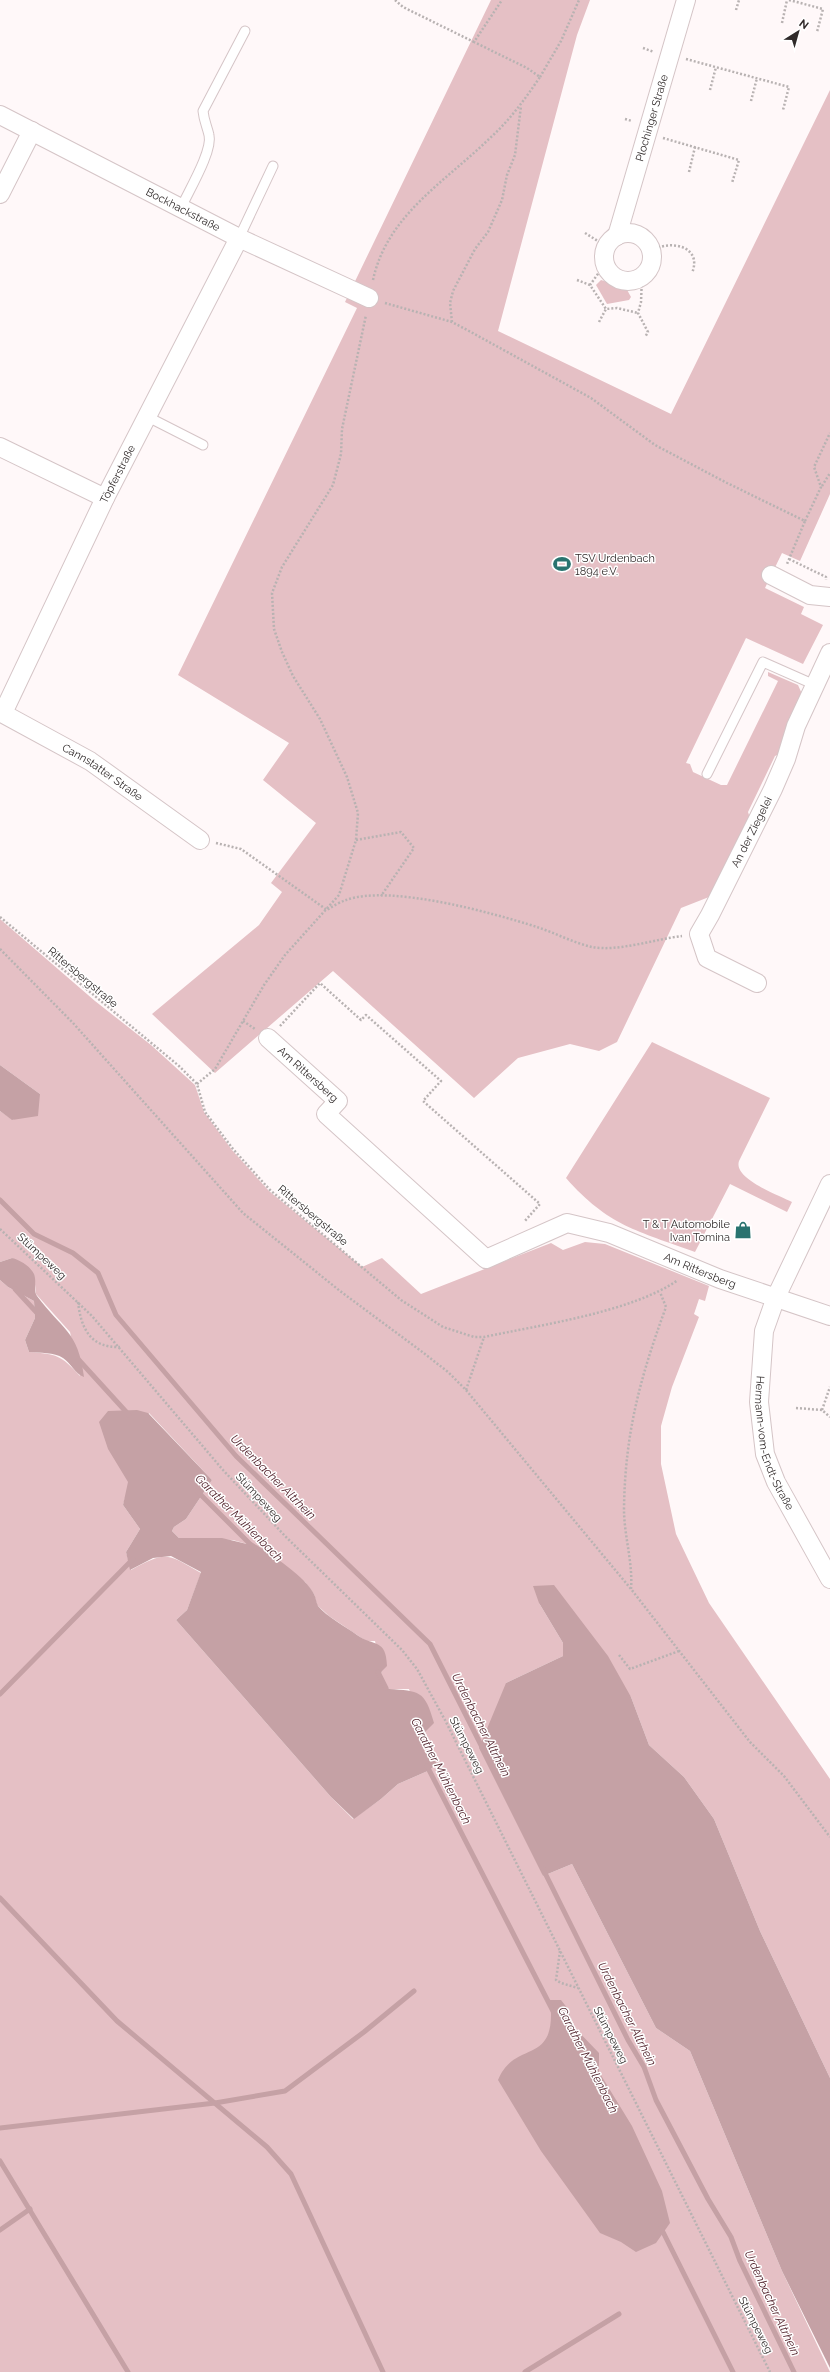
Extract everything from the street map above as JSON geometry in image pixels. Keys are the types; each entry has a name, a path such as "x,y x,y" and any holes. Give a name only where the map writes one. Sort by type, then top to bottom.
{"street":[{"name":"Plochinger Straße","path":"610,249 647,133 686,0"},
{"name":"Bockhackstraße","path":"0,115 239,238 369,298"},
{"path":"0,194 32,131"},
{"path":"631,233 638,235 644,238 651,251 651,265 642,277 635,280 620,279 614,276 610,249 631,233"},
{"name":"Töpferstraße","path":"2,712 146,416 239,238"},
{"path":"0,447 105,498"},
{"path":"776,577 810,595 829,590"},
{"name":"An der Ziegelei","path":"699,934 773,789 786,759 796,726 830,653"},
{"name":"Cannstatter Straße","path":"2,712 90,761 200,840"},
{"path":"699,934 707,958 757,983"},
{"name":"Am Rittersberg","path":"268,1038 338,1101 326,1114 486,1259 567,1223 609,1233 694,1268 830,1316"},
{"name":"Hermann-vom-Endt-Straße","path":"828,1194 776,1297 764,1331 759,1402 765,1454 776,1482 830,1579"}],"lane":[{"path":"181,208 208,150 209,136 204,125 203,111 245,31"},
{"path":"239,238 273,166"},
{"path":"146,416 203,445"},
{"path":"707,774 763,662 815,685"}],"path":[{"path":"395,0 403,7 474,42 540,78"},
{"path":"474,42 502,0"},
{"path":"197,1084 215,1069 264,985 285,955 340,895 356,840 358,813 347,777 320,719 293,676 282,652 274,629 272,593 282,567 333,485 341,454 342,429 375,269 386,242 402,219 432,189 454,172 491,138 521,106 540,78 561,41 579,0"},
{"path":"736,10 739,0"},
{"path":"782,23 788,0 823,9 816,32"},
{"path":"670,54 789,87 783,110"},
{"path":"710,90 716,67"},
{"path":"751,101 757,78"},
{"path":"452,322 450,303 453,291 475,249 488,232 502,200 507,175 515,155 521,106"},
{"path":"647,133 739,160 732,183"},
{"path":"689,172 695,147"},
{"path":"586,233 610,249 590,285"},
{"path":"651,251 667,244 678,245 689,251 695,258 696,264 692,273"},
{"path":"642,277 641,302 638,313 648,332 645,337"},
{"path":"577,280 590,285 606,309"},
{"path":"369,298 452,322 584,394 655,446 708,474 805,520"},
{"path":"606,309 617,308 638,313"},
{"path":"600,322 606,309"},
{"path":"821,487 814,467 830,433"},
{"path":"776,577 789,559 805,520 821,487 830,473"},
{"path":"789,559 826,577 829,590"},
{"path":"356,840 401,832 414,848 381,897"},
{"path":"200,840 240,849 327,910"},
{"path":"327,910 347,900 381,897 410,898 485,912 538,927 592,947 608,947 699,934"},
{"name":"Rittersbergstraße","path":"0,917 179,1066 197,1084 205,1112 233,1149 270,1190 401,1300 443,1327 474,1337 484,1337 603,1311 660,1292 694,1268"},
{"path":"0,949 73,1023 243,1213 340,1291 448,1372 466,1390 631,1588 750,1742 784,1776 830,1837"},
{"name":"Am Rittersberg","path":"268,1038 320,984 361,1020 366,1015 441,1081 423,1101 540,1204 531,1213"},
{"name":"Stümpeweg","path":"0,1229 78,1302 120,1347 223,1470 297,1548 402,1650 417,1669 449,1727 770,2372"},
{"path":"631,1588 624,1511 628,1438 633,1410 650,1350 666,1307 660,1292"},
{"path":"78,1302 82,1320 92,1340 108,1348 120,1347"},
{"path":"466,1390 484,1337"},
{"path":"822,1410 830,1387"},
{"path":"796,1408 822,1410 830,1417"},
{"path":"619,1655 630,1669 680,1651"},
{"path":"560,1951 556,1980 578,1988"}],"shaded area":[{"path":"491,0 590,0 577,35 498,331 671,414 830,90 830,494 800,561 782,553 765,588 804,607 801,614 823,625 803,664 746,638 686,763 690,764 693,772 721,785 727,785 778,681 768,676 768,672 798,685 802,694 782,753 775,756 748,812 750,818 709,897 681,908 617,1042 599,1051 570,1044 518,1058 474,1098 333,971 215,1073 152,1014 259,925 282,892 271,883 316,823 263,780 289,743 178,675 357,308 345,302"},
{"path":"601,280 626,288 631,297 629,300 607,304 596,285"},
{"path":"0,919 95,1001 151,1045 195,1085 204,1112 232,1150 269,1191 362,1267 382,1258 421,1294 551,1243 563,1250 585,1242 605,1244 709,1286 705,1301 699,1299 694,1314 699,1317 672,1387 661,1426 661,1464 676,1534 709,1603 830,1779 830,2078 760,1931 714,1819 684,1777 649,1745 631,1697 539,1603 563,1643 563,1656 506,1683 543,1876 572,1864 656,2028 690,2051 782,2271 830,2372 0,2372 0,1280 8,1287 34,1301 35,1318 25,1340 29,1352 58,1357 68,1364 80,1376 70,1332 36,1294 34,1275 12,1258 0,1262 0,1111 13,1120 40,1094 0,1065","holes":["149,1413 212,1480 186,1519 174,1527 172,1531 179,1538 233,1540 247,1544 305,1582 314,1594 317,1605 329,1616 366,1641 375,1641 382,1671 380,1678 389,1689 409,1689 424,1733 424,1751 437,1763 430,1770 398,1784 381,1799 353,1819 331,1797 176,1620 187,1610 201,1573 180,1561 166,1557 160,1557 131,1570 126,1552 140,1529 123,1505"]},
{"path":"652,1042 770,1098 739,1161 739,1168 743,1174 758,1186 792,1202 787,1212 730,1184 695,1252 640,1232 610,1217 581,1194 566,1178"}],"water":[{"path":"0,1065 40,1094 38,1116 12,1120 0,1111"},
{"path":"12,1258 30,1268 34,1274 36,1294 73,1340 78,1349 84,1377 81,1376 66,1360 59,1356 47,1353 29,1352 25,1340 35,1318 34,1301 8,1287 0,1280 0,1262"},
{"path":"137,1410 148,1413 212,1480 186,1519 174,1527 172,1531 179,1538 222,1538 247,1544 251,1542 295,1572 310,1587 318,1606 326,1614 363,1639 378,1644 382,1647 386,1657 387,1666 382,1671 380,1678 389,1689 419,1694 424,1698 431,1712 434,1723 424,1733 424,1751 437,1763 430,1770 398,1784 354,1819 331,1797 176,1620 187,1610 201,1572 171,1556 153,1558 130,1570 126,1552 140,1529 123,1505 128,1482 108,1449 99,1422 108,1411"},
{"path":"554,1585 608,1656 631,1697 649,1745 684,1777 714,1819 760,1931 830,2078 830,2368 782,2271 690,2051 656,2028 572,1864 543,1876 479,1748 506,1683 563,1656 563,1643 539,1603 533,1586"},
{"path":"550,2000 561,2000 568,2009 573,2026 599,2053 599,2072 632,2126 662,2191 670,2223 656,2243 636,2252 621,2242 600,2233 541,2151 498,2080 505,2067 514,2059 542,2044 548,2035 551,2021"}],"waterway":[{"name":"Urdenbacher Altrhein","path":"0,1200 34,1234 73,1253 98,1273 116,1315 236,1456 430,1644 483,1749"},
{"name":"Garather Mühlenbach","path":"15,1289 38,1314"},
{"name":"Garather Mühlenbach","path":"78,1359 129,1415"},
{"name":"Garather Mühlenbach","path":"197,1491 254,1548"},
{"path":"0,1694 133,1559"},
{"name":"Garather Mühlenbach","path":"378,1672 386,1688"},
{"name":"Garather Mühlenbach","path":"427,1766 553,2011"},
{"name":"Urdenbacher Altrhein","path":"543,1869 628,2040 644,2067 656,2100 708,2199 731,2237 740,2261 794,2372"},
{"path":"0,1898 117,2021 267,2147 291,2174 383,2372"},
{"path":"0,2128 215,2103 285,2091 364,2032 414,1991"},
{"path":"0,2161 128,2372"},
{"path":"0,2230 30,2209"},
{"name":"Garather Mühlenbach","path":"661,2228 733,2372"},
{"path":"525,2372 619,2314"}],"place":[{"name":"TSV Urdenbach 1894 e.V.","path":"562,564"},
{"name":"T & T Automobile Ivan Tomina","path":"743,1230"}]}
